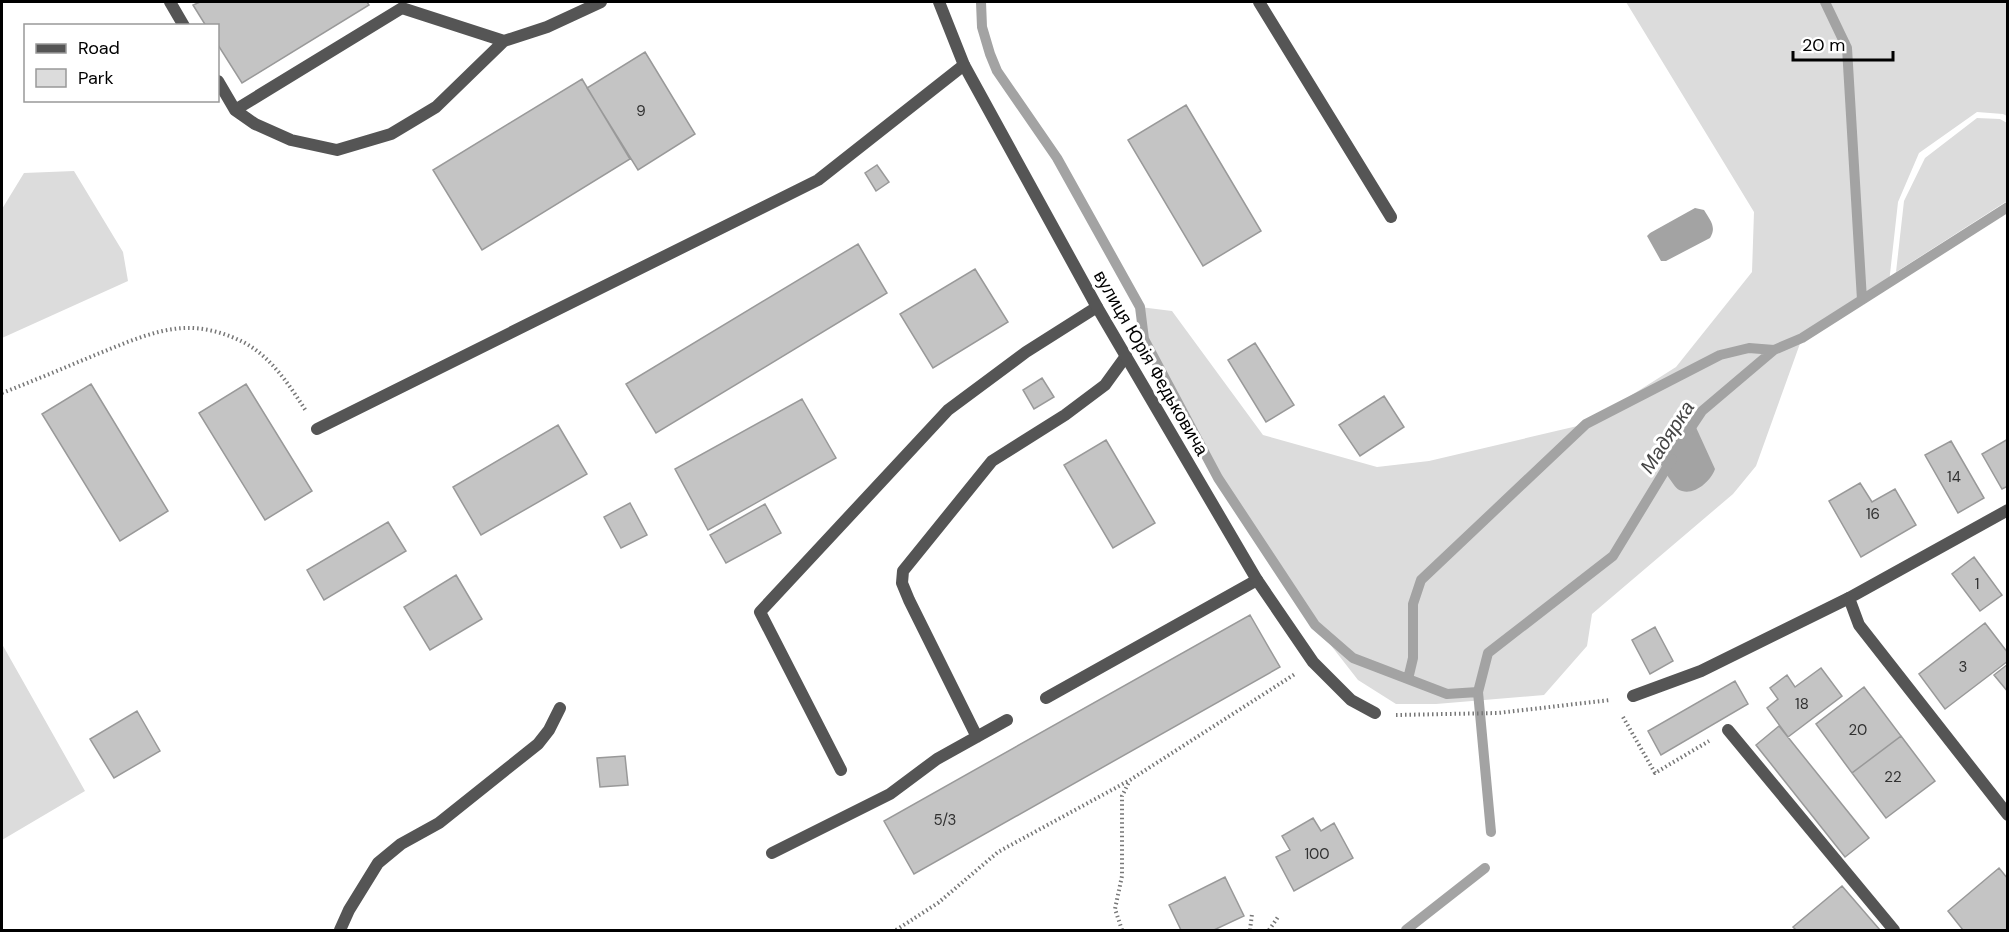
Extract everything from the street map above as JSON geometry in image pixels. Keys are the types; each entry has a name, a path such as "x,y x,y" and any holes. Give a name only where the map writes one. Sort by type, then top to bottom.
{"street":[{"path":"170,2 183,24"},
{"path":"219,83 235,110 255,124 291,140 337,150 391,134 436,107 504,41 547,27 601,2"},
{"name":"вулиця Юрія Федьковича","path":"939,2 964,65 1097,308 1257,580 1313,662 1351,700 1375,713"},
{"path":"1259,2 1391,217"},
{"path":"235,110 400,5 504,41"},
{"path":"317,429 818,180 964,65"},
{"path":"841,770 760,612 948,411 1026,352 1097,308"},
{"path":"977,737 909,600 902,584 903,571 992,461 1065,415 1105,385 1126,356"},
{"path":"1633,696 1701,671 1849,598 2007,510"},
{"path":"1047,698 1257,580"},
{"path":"1849,598 1859,625 2007,815"},
{"path":"340,930 349,909 378,863 401,844 439,823 538,744 549,730 560,708"},
{"path":"772,854 890,794 937,759 1007,720"},
{"path":"1728,730 1893,930"}],"path":[{"path":"2,393 147,336 181,328 200,328 222,333 246,343 267,360 290,386 317,429"},
{"path":"896,930 938,903 998,852 1130,780 1313,662"},
{"path":"1375,713 1403,716 1498,713 1633,696"},
{"path":"1613,700 1655,773 1728,730"},
{"path":"1122,930 1115,909 1122,876 1122,796 1130,780"},
{"path":"1250,930 1252,914"},
{"path":"1269,930 1278,917"}],"green space":[{"path":"1626,2 2007,2 2007,116 1977,112 1919,153 1898,202 1889,283 1802,338 1756,466 1733,494 1592,614 1587,646 1544,695 1436,704 1396,704 1358,680 1315,625 1218,478 1144,339 1140,307 1172,311 1263,435 1377,467 1429,461 1586,424 1676,367 1752,272 1754,212"},
{"path":"1977,118 2000,119 2007,123 2007,201 1896,272 1904,201 1925,158"},
{"path":"74,171 123,252 128,281 2,338 2,209 24,173"},
{"path":"2,644 85,791 2,840"}],"water":[{"path":"1695,208 1704,210 1710,220 1713,230 1710,238 1666,261 1661,261 1647,236"},
{"path":"1687,422 1694,423 1715,469 1702,486 1687,492 1676,488 1673,484 1662,467 1657,450 1662,437"}],"building":[{"path":"200,2 367,2 369,5 242,83 219,47 219,24 205,24 193,5"},
{"path":"645,52 695,134 638,170 587,88"},
{"path":"582,79 630,159 482,250 433,170"},
{"path":"1186,105 1261,231 1203,266 1128,140"},
{"path":"877,165 889,182 876,191 865,173"},
{"path":"858,244 887,293 656,433 626,384"},
{"path":"975,269 1008,322 933,368 900,314"},
{"path":"1255,343 1294,405 1266,422 1228,360"},
{"path":"1042,378 1054,397 1034,409 1023,390"},
{"path":"91,384 168,511 120,541 42,414"},
{"path":"246,384 312,491 265,520 199,413"},
{"path":"1384,396 1404,427 1360,456 1339,425"},
{"path":"802,399 836,458 708,530 675,469"},
{"path":"558,425 587,474 481,535 453,487"},
{"path":"2008,439 2008,486 2002,489 1982,454"},
{"path":"1106,440 1155,523 1113,548 1064,465"},
{"path":"1951,441 1984,498 1958,513 1925,455"},
{"path":"1860,483 1872,502 1895,489 1916,525 1861,557 1829,501"},
{"path":"630,503 647,535 621,548 604,517"},
{"path":"765,504 781,533 726,563 710,535"},
{"path":"388,522 406,551 324,600 307,570"},
{"path":"1974,557 2002,595 1980,611 1952,574"},
{"path":"456,575 482,619 430,650 404,607"},
{"path":"1250,615 1280,667 914,874 884,821"},
{"path":"1985,623 2008,653 2008,661 1945,709 1919,674"},
{"path":"1655,627 1673,661 1650,674 1632,640"},
{"path":"2008,664 2008,692 1994,675"},
{"path":"1821,668 1842,696 1788,737 1767,708 1778,699 1770,688 1787,675 1795,687"},
{"path":"1735,681 1748,704 1661,755 1648,731"},
{"path":"1864,687 1901,736 1852,773 1816,724"},
{"path":"137,711 160,751 114,778 90,739"},
{"path":"1779,726 1869,838 1845,857 1756,745"},
{"path":"1901,736 1935,781 1886,818 1852,773"},
{"path":"625,756 628,785 600,787 597,758"},
{"path":"1313,818 1321,831 1334,823 1353,858 1294,891 1276,857 1290,850 1282,836"},
{"path":"1999,868 2008,879 2008,930 1963,930 1948,911"},
{"path":"1225,877 1244,916 1214,930 1181,930 1169,905"},
{"path":"1842,886 1880,930 1796,930 1793,927"}],"waterway":[{"path":"981,2 982,27 997,71 1057,158 1140,307 1144,339 1218,478 1315,625 1353,658 1447,694 1478,692"},
{"name":"Мадярка","path":"1825,2 1847,48 1862,300"},
{"name":"Мадярка","path":"1686,435 1702,411 1774,350 1802,338 2008,207"},
{"path":"1408,679 1413,658 1413,604 1421,580 1586,424 1720,355 1749,348 1774,350"},
{"name":"Мадярка","path":"1491,832 1478,692 1488,653 1613,556 1672,459"},
{"name":"Мадярка","path":"1406,930 1485,868"}]}
